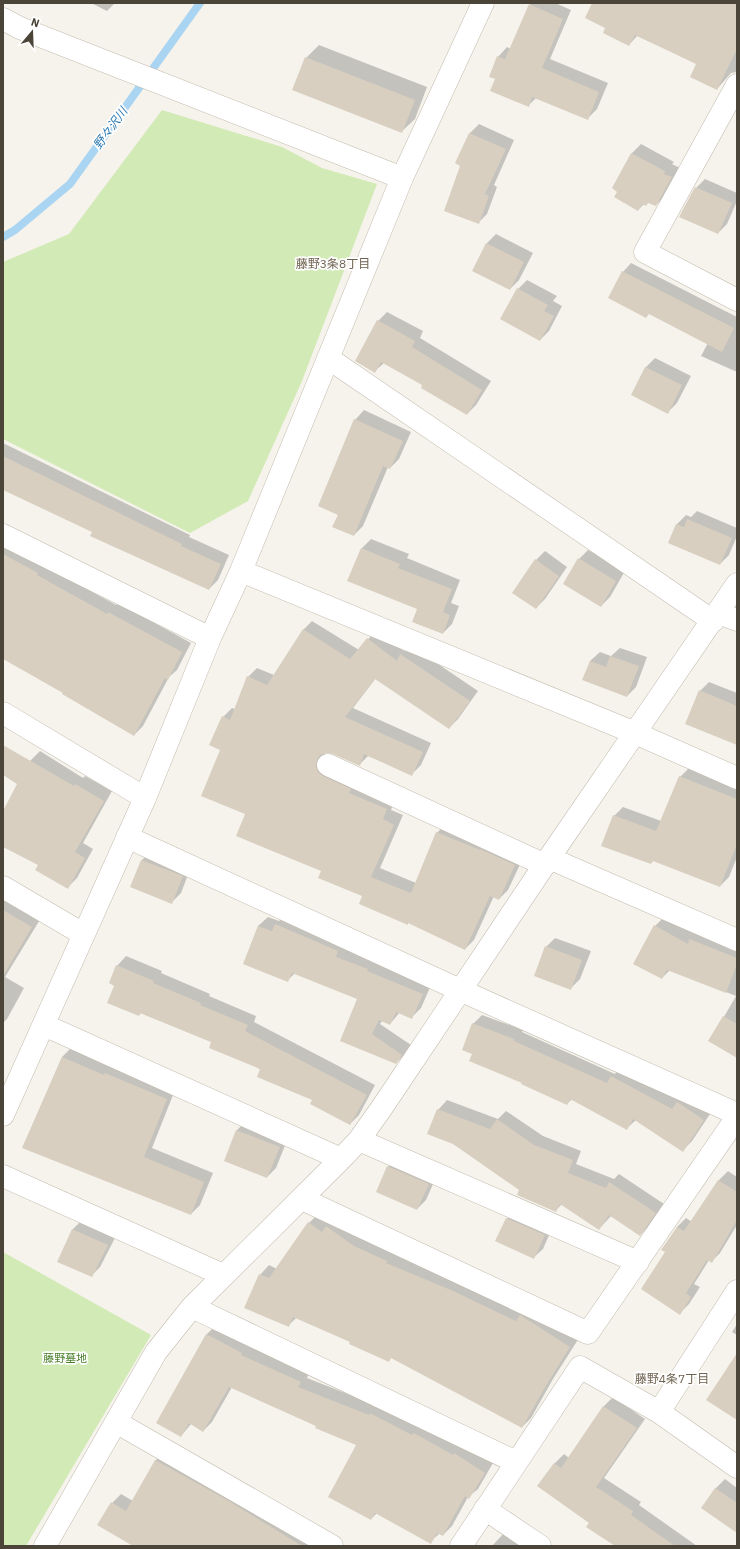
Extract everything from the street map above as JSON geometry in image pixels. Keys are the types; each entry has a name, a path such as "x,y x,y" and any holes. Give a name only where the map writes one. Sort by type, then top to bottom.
{"street":[{"path":"3,1115 127,837 210,638 241,571 402,178 483,3"},
{"path":"3,19 20,28 402,178"},
{"path":"737,85 645,252 737,300"},
{"path":"328,358 723,618"},
{"path":"3,534 210,638"},
{"path":"241,571 635,733 737,778"},
{"path":"45,1546 156,1352 192,1307 302,1199 359,1140 462,991 547,861 635,733 723,618 737,584"},
{"path":"3,713 144,798"},
{"path":"328,765 547,861 737,940"},
{"path":"127,837 737,1116 588,1333 580,1367 461,1546"},
{"path":"3,887 83,934"},
{"path":"44,1025 341,1159"},
{"path":"359,1140 638,1262"},
{"path":"3,1176 223,1275"},
{"path":"302,1199 588,1333"},
{"path":"659,1412 737,1291"},
{"path":"192,1307 516,1462"},
{"path":"580,1367 659,1412 737,1467"},
{"path":"116,1422 332,1546"},
{"path":"485,1510 540,1546"}],"green space":[{"path":"162,110 282,147 322,168 377,184 302,381 248,501 190,533 3,439 3,262 69,234"},
{"name":"藤野墓地","path":"3,1252 151,1335 26,1546 3,1546"}],"building":[{"path":"592,3 737,3 737,49 717,90 690,77 696,64 635,35 629,46 603,33 605,28 585,18"},
{"path":"529,4 563,19 542,68 599,92 588,120 532,97 529,107 490,91 495,79 489,77 497,56 505,59"},
{"path":"305,57 415,100 402,133 292,90"},
{"path":"469,133 506,149 485,194 489,196 479,224 444,211 460,166 455,163"},
{"path":"631,153 665,171 664,174 672,177 656,206 648,203 646,206 642,204 638,211 614,197 617,192 612,188"},
{"path":"695,187 732,203 718,234 679,217"},
{"path":"486,243 524,262 510,290 472,271"},
{"path":"622,271 734,328 722,352 649,314 646,318 608,298"},
{"path":"517,288 548,305 544,311 554,316 540,341 500,319"},
{"path":"377,320 415,341 412,347 482,390 467,415 421,388 422,385 381,362 375,373 355,361"},
{"path":"645,367 682,385 668,414 631,395"},
{"path":"354,419 403,441 390,469 383,466 354,536 332,527 338,515 318,506"},
{"path":"3,456 182,544 181,546 221,564 209,590 90,536 92,532 3,490"},
{"path":"687,519 732,538 720,565 668,543 676,524 684,527"},
{"path":"361,548 400,564 398,568 452,589 443,612 450,615 443,634 412,622 417,609 347,581"},
{"path":"3,554 107,614 108,612 182,652 168,680 165,678 134,736 3,659"},
{"path":"578,558 616,581 601,607 563,584"},
{"path":"535,559 559,576 536,609 512,593"},
{"path":"303,629 350,659 367,638 397,661 400,654 470,701 449,729 375,679 345,717 423,752 412,776 364,754 360,766 333,754 327,753 320,755 316,766 318,772 323,776 351,789 349,793 387,809 383,819 394,825 371,877 411,893 436,832 480,849 515,865 499,900 490,896 465,950 408,923 408,925 359,904 362,896 318,878 321,871 236,836 245,814 201,796 220,750 209,745 222,716 230,720 247,676 267,685"},
{"path":"610,656 639,666 627,697 582,680 590,661 606,667"},
{"path":"699,690 737,706 737,745 685,724"},
{"path":"3,745 74,786 75,784 104,801 75,852 85,858 68,889 35,870 38,865 3,847 3,811 17,784 3,775"},
{"path":"679,776 737,799 737,844 720,887 653,861 651,864 601,846 613,815 656,831"},
{"path":"141,860 183,876 172,904 130,887"},
{"path":"3,910 32,927 3,976"},
{"path":"275,924 338,951 336,957 368,969 367,971 423,994 412,1019 396,1012 390,1025 379,1020 372,1034 402,1055 396,1064 340,1041 357,999 292,973 288,982 243,964 258,926 272,931"},
{"path":"654,925 688,944 689,939 737,958 737,964 726,993 667,970 662,979 633,964"},
{"path":"545,946 582,960 571,990 534,976"},
{"path":"116,965 154,981 153,983 201,1003 200,1005 248,1025 245,1031 367,1095 350,1125 310,1104 312,1100 257,1077 260,1069 209,1048 211,1042 140,1013 139,1016 107,1003 114,986 109,983"},
{"path":"723,1016 737,1024 737,1058 708,1041"},
{"path":"472,1023 514,1039 514,1041 607,1083 611,1076 672,1109 677,1102 704,1120 683,1152 633,1119 627,1130 570,1099 567,1105 521,1084 522,1083 469,1061 472,1054 462,1050"},
{"path":"62,1057 167,1099 144,1157 204,1182 191,1215 22,1148"},
{"path":"437,1109 490,1129 497,1119 534,1145 573,1160 568,1173 606,1188 609,1182 656,1213 640,1236 609,1215 599,1230 560,1204 556,1212 517,1195 519,1190 453,1144 427,1134"},
{"path":"236,1130 280,1147 267,1178 224,1161"},
{"path":"387,1166 429,1184 417,1210 376,1192"},
{"path":"718,1180 737,1192 737,1220 712,1263 707,1260 686,1293 691,1297 680,1315 641,1289 665,1252 661,1250 677,1227 684,1231"},
{"path":"506,1218 545,1235 534,1259 495,1241"},
{"path":"308,1222 322,1232 326,1226 354,1246 387,1261 386,1263 451,1290 516,1321 520,1315 570,1347 522,1428 391,1358 389,1362 349,1344 350,1342 293,1317 289,1327 244,1308 259,1274 269,1278"},
{"path":"72,1229 108,1245 92,1277 57,1262"},
{"path":"206,1334 242,1353 241,1355 301,1382 298,1387 369,1415 370,1413 412,1435 414,1433 453,1455 454,1453 485,1473 469,1499 465,1496 443,1536 437,1533 431,1544 375,1513 371,1520 328,1497 356,1445 315,1428 316,1426 229,1387 203,1432 189,1423 181,1437 156,1423"},
{"path":"737,1353 737,1420 706,1400"},
{"path":"603,1406 637,1428 596,1487 633,1511 631,1515 675,1546 615,1546 586,1527 589,1523 537,1486 554,1463 561,1468"},
{"path":"155,1460 229,1501 302,1546 133,1546 97,1525 111,1502 126,1511"},
{"path":"715,1488 737,1503 737,1533 701,1508"}],"waterway":[{"name":"野々沢川","path":"3,237 15,230 70,184 200,3"}],"district":[{"name":"藤野3条8丁目","path":"333,263"},
{"name":"藤野4条7丁目","path":"672,1378"}]}
